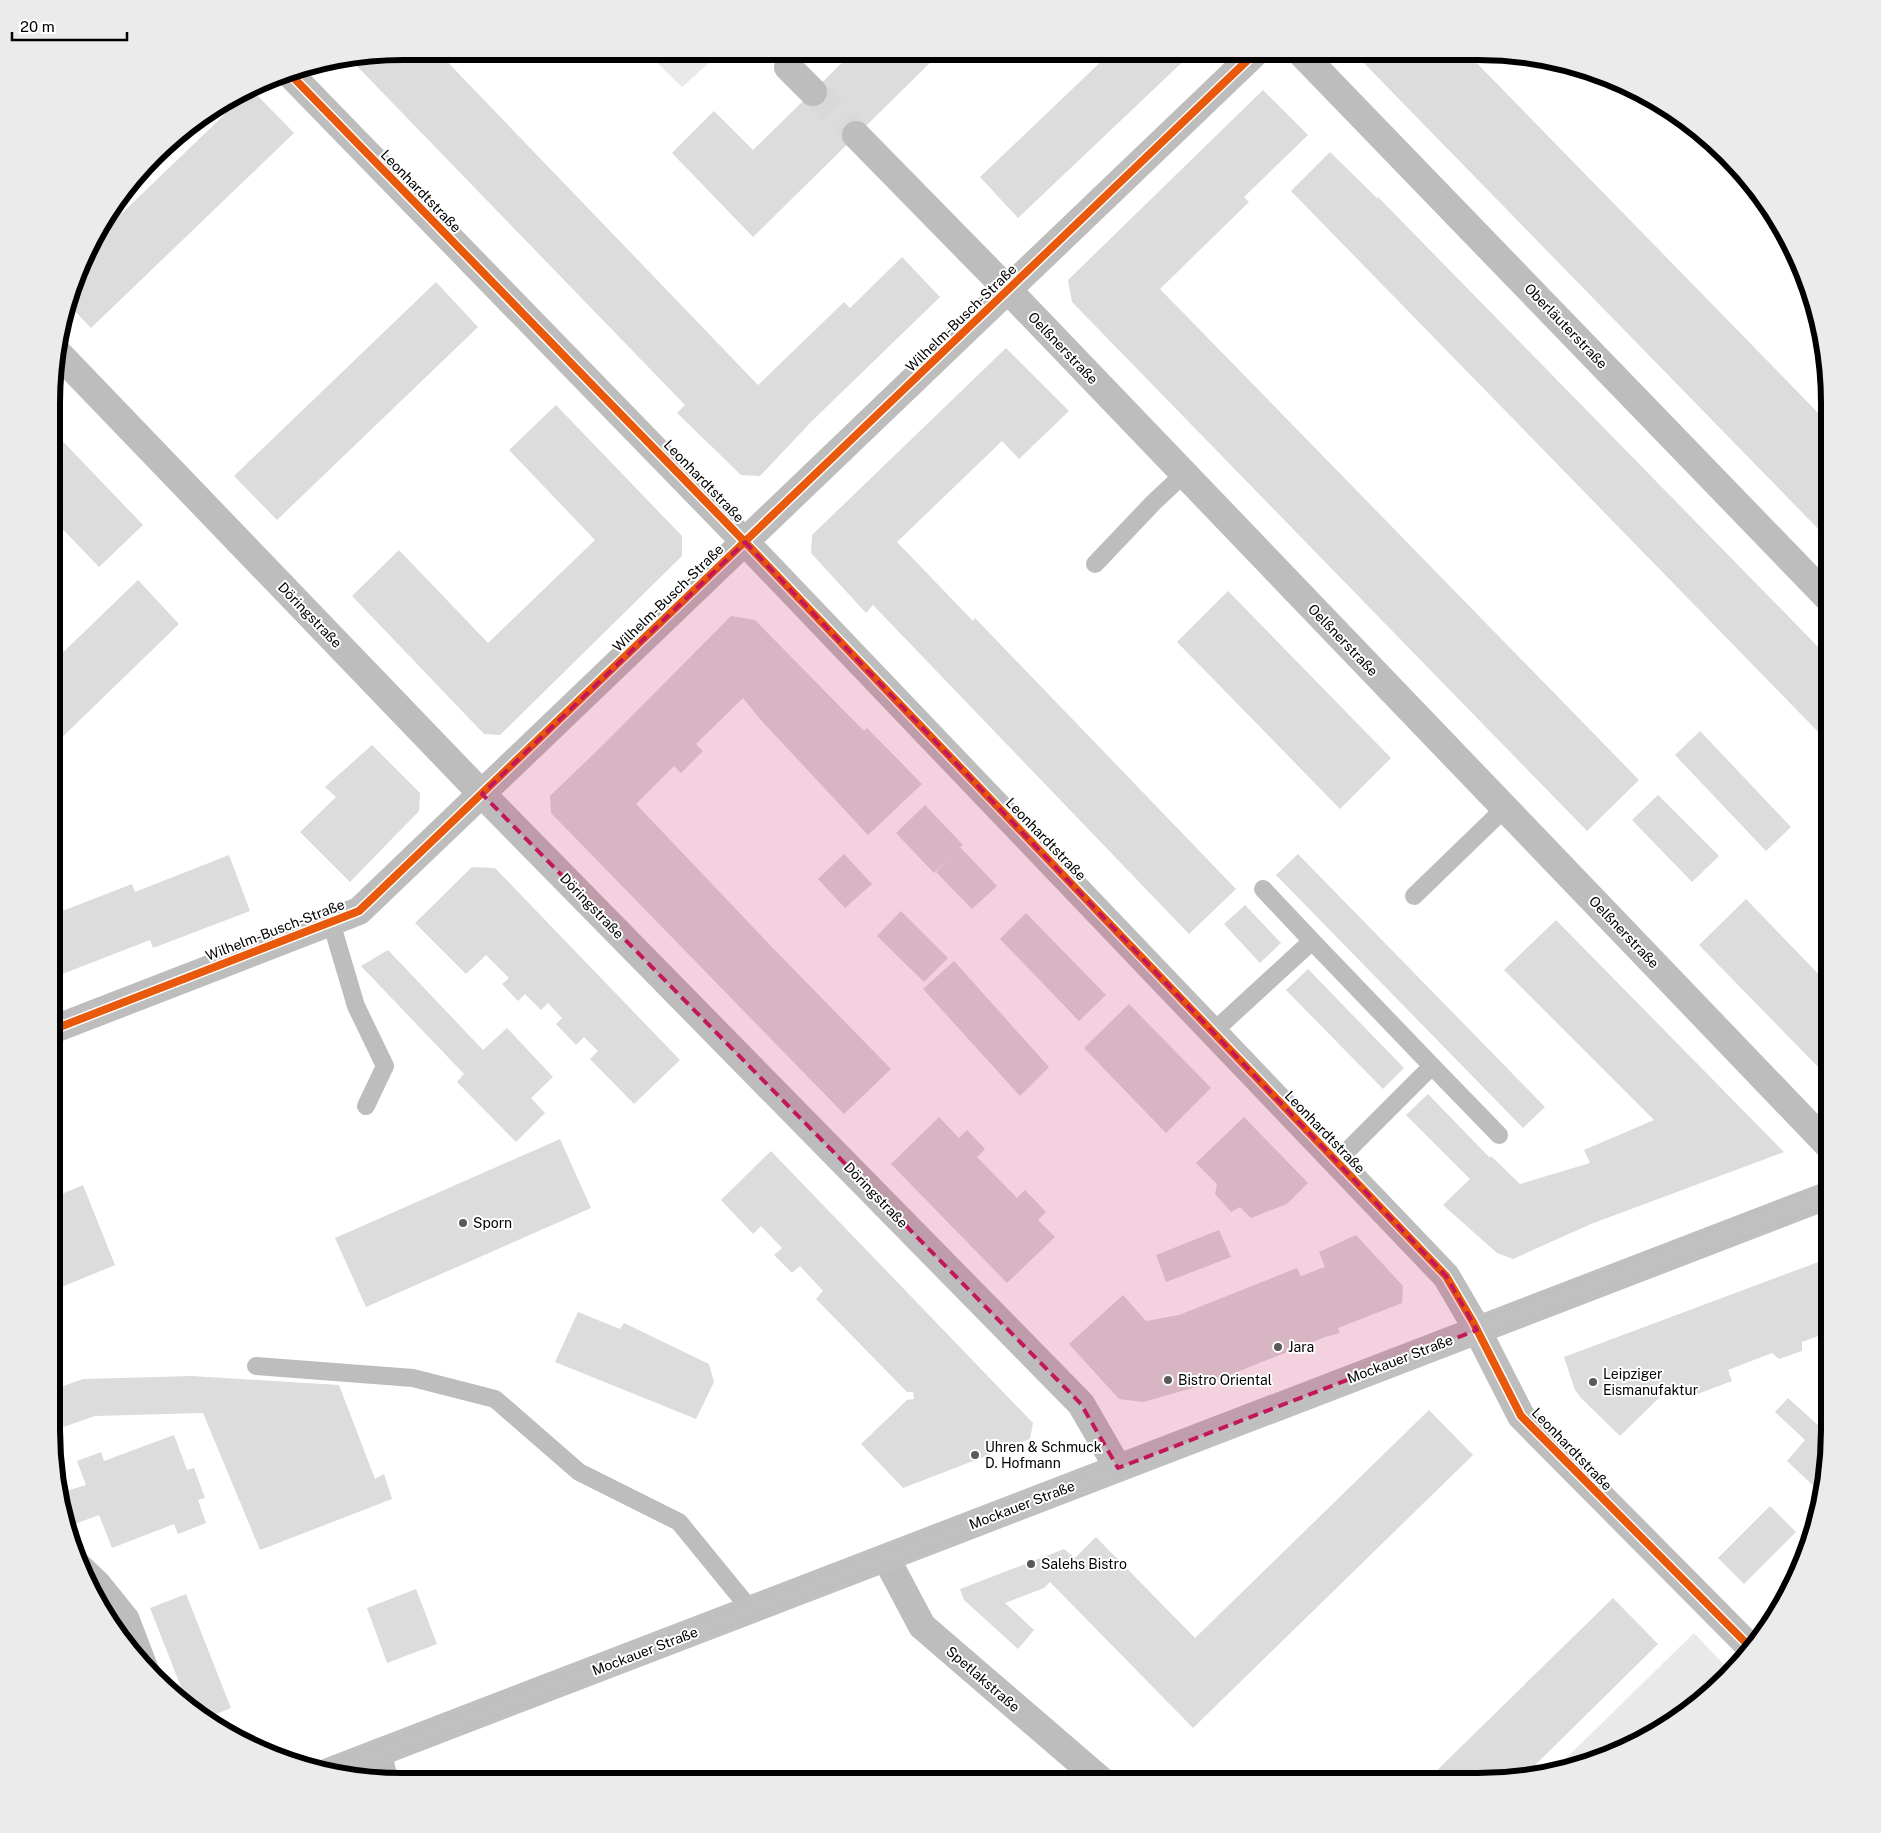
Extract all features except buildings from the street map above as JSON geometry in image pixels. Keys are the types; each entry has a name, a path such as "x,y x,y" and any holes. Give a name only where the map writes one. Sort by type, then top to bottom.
{"main road":[{"name":"Mockauer Straße","path":"341,1767 1821,1198"}],"street":[{"name":"Wilhelm-Busch-Straße","path":"60,1027 359,910 1248,60"},
{"name":"Oberläuterstraße","path":"1308,60 1821,591"},
{"path":"788,66 813,92"},
{"name":"Leonhardtstraße","path":"293,78 745,542 1446,1276 1477,1330 1521,1416 1746,1643"},
{"name":"Oelßnerstraße","path":"856,136 1008,290 1821,1138"},
{"name":"Döringstraße","path":"63,358 482,794 1081,1404 1118,1468"},
{"name":"Spetlakstraße","path":"886,1558 922,1626 1093,1773"},
{"path":"378,1753 382,1772"}],"lane":[{"path":"1095,564 1154,502 1184,474"},
{"path":"1414,896 1505,808"},
{"path":"1263,889 1499,1135"},
{"path":"331,922 356,1006 385,1066 366,1106"},
{"path":"1213,1032 1312,941"},
{"path":"1336,1162 1432,1066"},
{"path":"256,1366 413,1378 494,1399 579,1472 678,1522 750,1611"},
{"path":"90,1570 130,1617 145,1656"}],"highlighted area":[{"path":"745,542 1446,1276 1477,1330 1118,1468 1081,1404 482,794"}],"shaded area":[{"path":"654,60 712,60 682,87"},
{"path":"1694,1633 1726,1667 1687,1702 1650,1727 1610,1747 1562,1762"}],"tunnel":[{"path":"813,92 856,135"}],"tram line":[{"path":"328,1764 1115,1462 1821,1186"},
{"path":"357,1770 1237,1430 1821,1208"}],"cycle path":[{"path":"60,1027 359,911 1248,60"},
{"path":"293,78 745,542 1446,1276 1473,1322 1521,1416 1746,1643"}],"place":[{"name":"Sporn","path":"463,1223"},
{"name":"Jara","path":"1278,1347"},
{"name":"Bistro Oriental","path":"1168,1380"},
{"name":"Leipziger Eismanufaktur","path":"1593,1382"},
{"name":"Uhren & Schmuck D. Hofmann","path":"975,1455"},
{"name":"Salehs Bistro","path":"1031,1564"}]}
